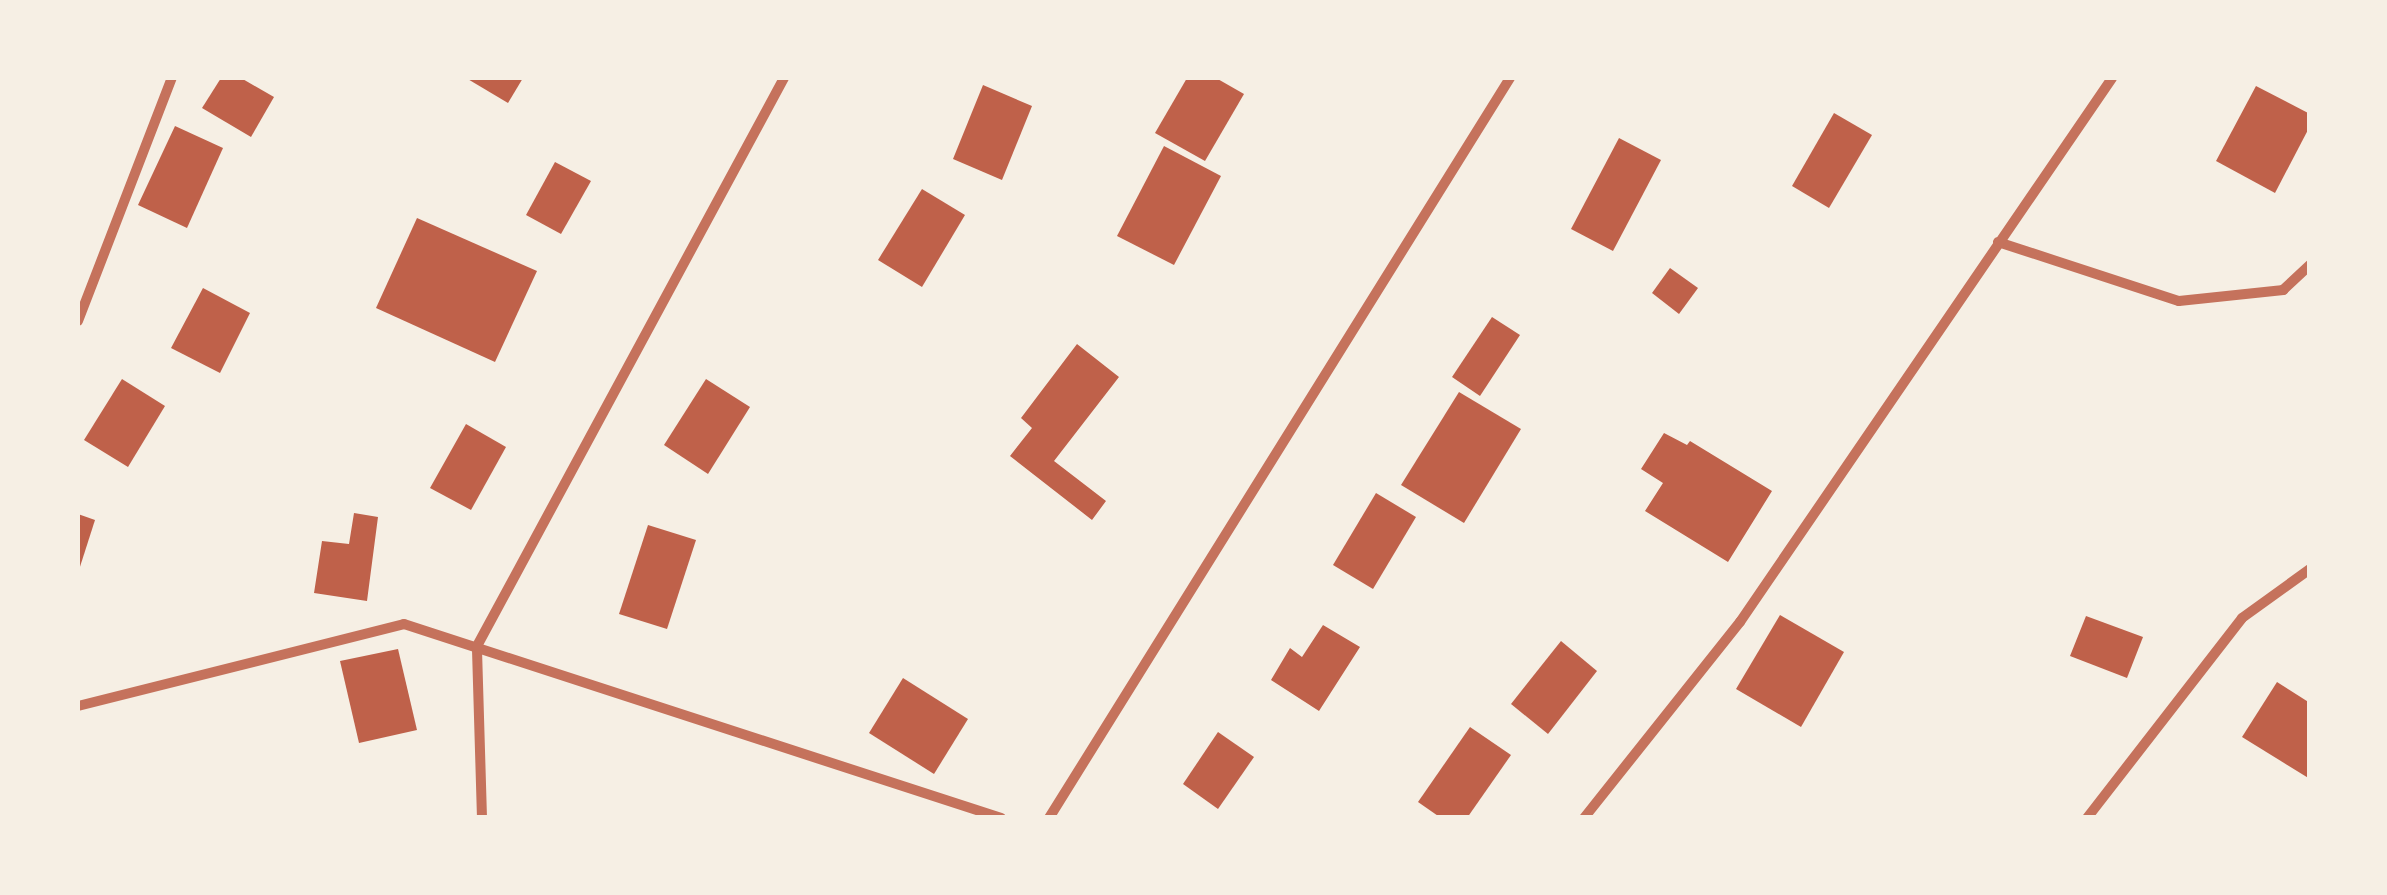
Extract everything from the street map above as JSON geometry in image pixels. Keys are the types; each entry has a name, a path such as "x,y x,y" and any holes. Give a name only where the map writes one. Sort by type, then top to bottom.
{"street":[{"path":"78,321 172,78"},
{"path":"482,818 477,646 784,78"},
{"path":"1050,818 1510,78"},
{"path":"1584,818 1740,622 2112,78"},
{"path":"1998,242 2179,301 2283,290 2310,264"},
{"path":"2087,818 2242,618 2310,569"},
{"path":"78,706 404,624 1001,818"}],"building":[{"path":"221,78 241,78 274,97 251,137 202,108"},
{"path":"466,78 523,78 508,103"},
{"path":"1187,78 1216,78 1244,94 1205,161 1155,133"},
{"path":"983,85 1032,106 1002,180 953,159"},
{"path":"2256,86 2310,114 2310,126 2275,193 2216,161"},
{"path":"1834,113 1872,135 1829,208 1792,186"},
{"path":"175,126 223,148 187,228 138,205"},
{"path":"1619,138 1661,160 1613,251 1571,229"},
{"path":"1164,146 1221,176 1174,265 1117,236"},
{"path":"555,162 591,181 561,234 526,215"},
{"path":"922,189 965,215 922,287 878,260"},
{"path":"417,218 537,271 495,362 376,308"},
{"path":"1670,268 1698,288 1679,314 1652,293"},
{"path":"203,288 250,313 220,373 171,348"},
{"path":"1492,317 1520,335 1480,396 1452,377"},
{"path":"1077,344 1119,377 1054,461 1106,501 1092,520 1010,456 1032,428 1021,418"},
{"path":"122,379 165,406 128,467 84,440"},
{"path":"706,379 750,407 708,474 664,445"},
{"path":"1459,392 1521,429 1464,523 1401,485"},
{"path":"466,424 506,447 471,510 430,488"},
{"path":"1664,433 1687,445 1690,441 1772,491 1728,562 1645,511 1663,483 1641,469"},
{"path":"1376,493 1416,517 1373,589 1333,565"},
{"path":"354,513 378,517 367,601 314,593 322,541 349,544"},
{"path":"78,514 95,520 78,573"},
{"path":"648,525 696,540 667,629 619,614"},
{"path":"1780,615 1844,652 1801,727 1736,689"},
{"path":"2086,616 2143,637 2127,678 2070,656"},
{"path":"1323,625 1360,647 1319,711 1271,680 1290,648 1302,657"},
{"path":"1561,641 1597,671 1548,734 1511,704"},
{"path":"398,649 417,730 359,743 340,661"},
{"path":"903,678 968,719 934,774 869,733"},
{"path":"2277,682 2310,703 2310,779 2242,737"},
{"path":"1470,727 1511,755 1467,818 1441,818 1418,802"},
{"path":"1218,732 1254,757 1218,809 1183,784"}]}
